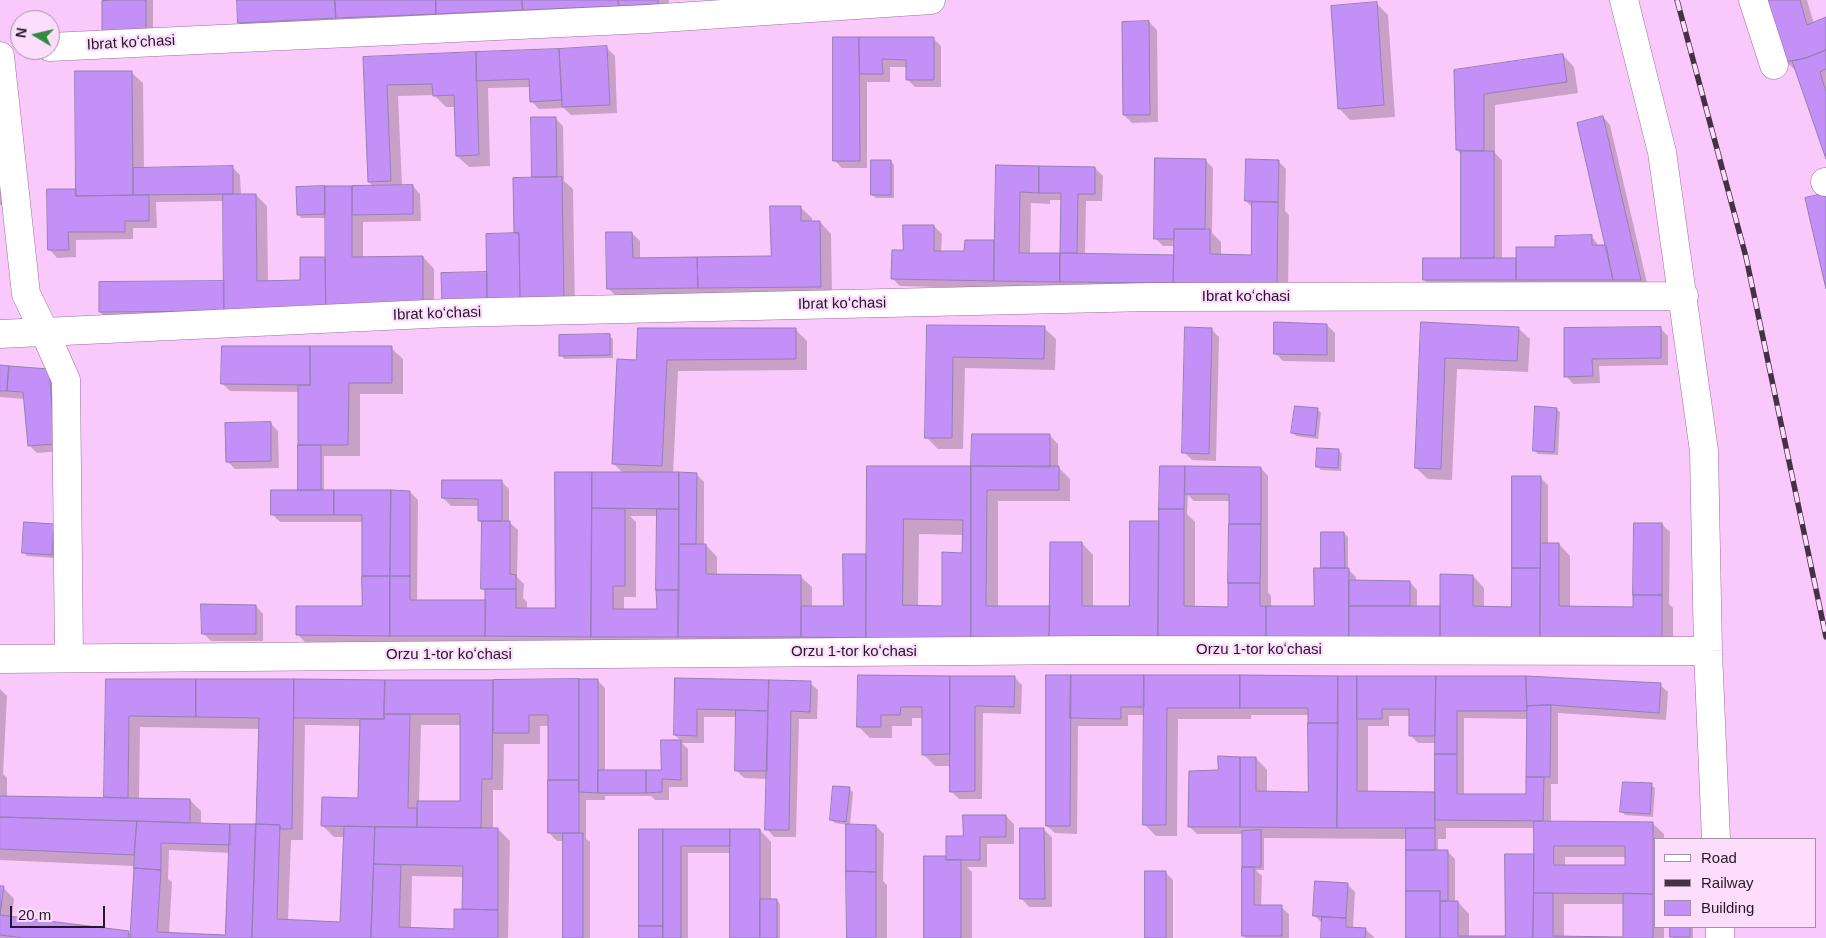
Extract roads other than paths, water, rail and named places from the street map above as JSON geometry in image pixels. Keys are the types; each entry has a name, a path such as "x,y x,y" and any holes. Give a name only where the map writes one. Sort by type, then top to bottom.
{"street":[{"name":"Ibrat koʻchasi","path":"60,47 647,19 932,0"},
{"path":"1624,0 1662,152 1684,296 1704,451 1708,651 1716,838"},
{"path":"1753,0 1774,65"},
{"path":"0,56 26,294 46,332 66,380 69,658"},
{"name":"Ibrat koʻchasi","path":"0,334 449,313 1130,298 1684,296"},
{"name":"Orzu 1-tor koʻchasi","path":"0,659 1091,650 1708,651"}],"railway":[{"path":"1677,0 1746,257 1826,637"}]}
